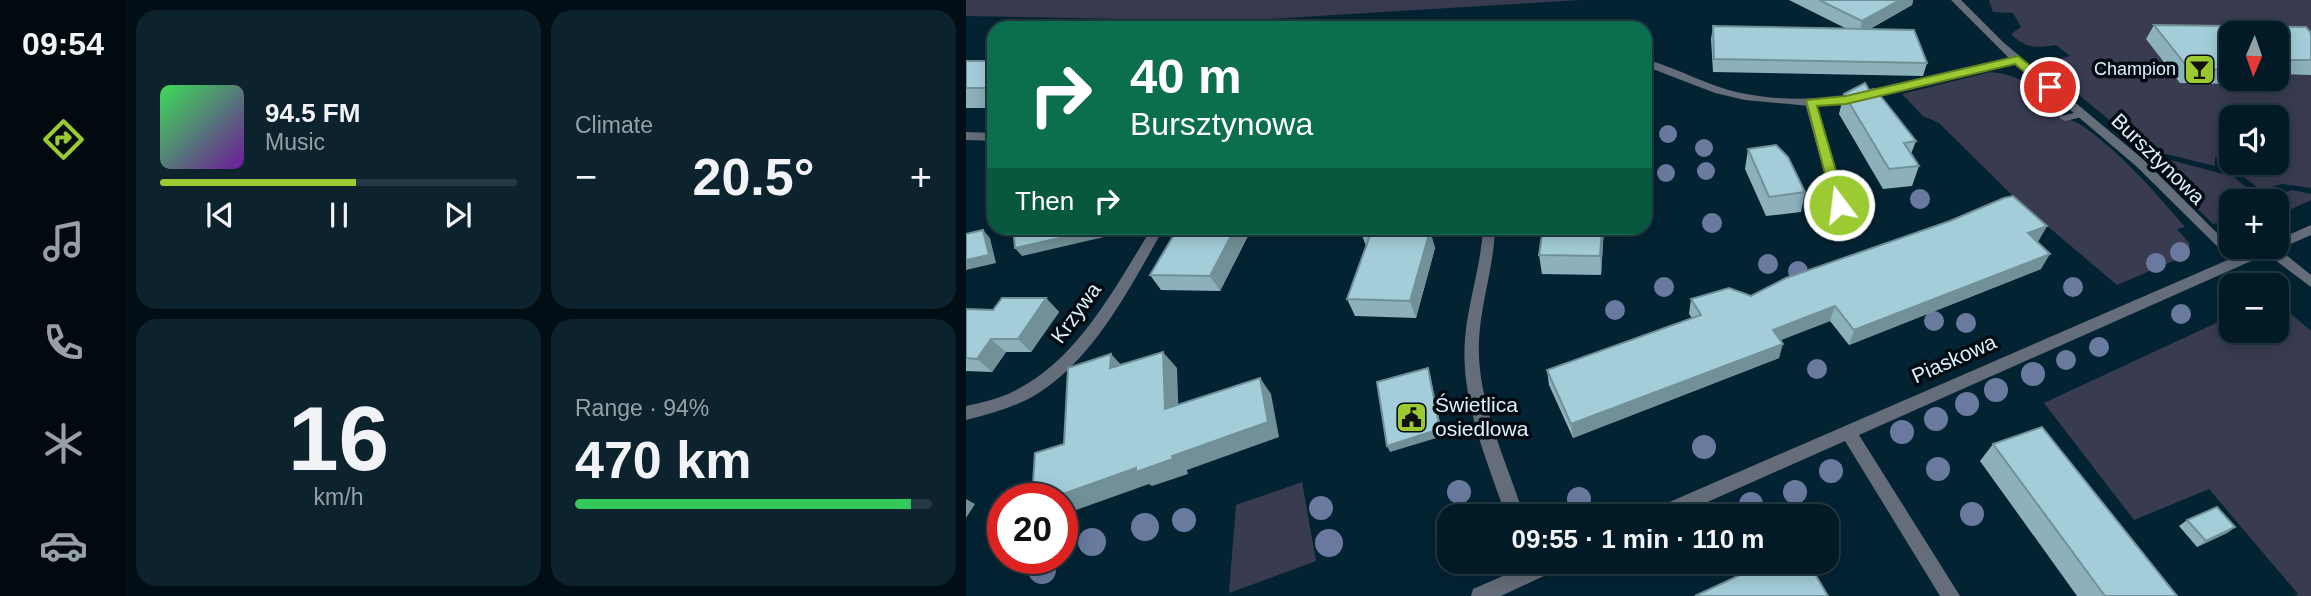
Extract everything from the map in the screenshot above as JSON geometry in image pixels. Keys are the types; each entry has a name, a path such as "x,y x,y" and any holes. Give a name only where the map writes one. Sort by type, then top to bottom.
{"street":[{"name":"Bursztynowa","path":"1956,0 2018,60 2140,163 2207,235 2240,260"},
{"path":"1652,65 1715,90 1745,97 1810,103 1846,100 2018,60"},
{"path":"1810,103 1839,205"},
{"path":"2065,118 2082,114"},
{"path":"966,136 987,137"},
{"name":"Piaskowa","path":"2289,240 2311,230"},
{"name":"Krzywa","path":"966,413 1030,391 1070,359 1095,327 1154,235"},
{"path":"1488,235 1472,340 1472,368 1477,398 1511,504"},
{"path":"2285,259 2311,282"},
{"name":"Piaskowa","path":"1684,504 2240,260"},
{"path":"1847,431 1951,596"},
{"path":"1480,596 1519,574"}],"shaded area":[{"path":"966,0 1579,0 1238,21 966,16"},
{"path":"1989,0 2311,0 2311,188 2282,184 2260,189 2241,175 2289,175 2289,105 2219,105 2219,158 2215,157 2215,166 2145,149 2047,69 2052,61 2070,56 2056,45 2027,45 2011,34 2021,27 2013,13 1993,12"},
{"path":"1990,72 2011,76 2030,84 2063,109 2059,113 2083,126 2111,149 2185,227 2177,229 2189,243 2190,254 2117,285 2018,201 1939,123 1923,116 1902,94"},
{"path":"2141,152 2234,177 2249,189 2219,189 2219,222 2213,224"},
{"path":"2289,191 2311,194 2311,200 2289,210"},
{"path":"2290,313 2311,331 2311,596 2295,596 2298,594 2209,489 2134,520 2044,403 2219,322 2219,343 2289,343"},
{"path":"1302,482 1316,561 1229,593 1236,505"}],"building":[{"path":"1819,0 1900,0 1862,21"},
{"path":"2154,25 2219,26 2219,70 2189,69"},
{"path":"1713,26 1914,30 1927,63 1714,59"},
{"path":"2289,27 2306,27 2311,33 2311,60 2289,60"},
{"path":"966,61 987,61 987,88 966,88"},
{"path":"1865,83 1869,90 1875,89 1916,141 1904,143 1919,166 1889,169 1844,94"},
{"path":"1776,145 1788,157 1805,192 1769,197 1748,149"},
{"path":"2013,196 2047,226 2028,233 2050,254 1854,330 1835,306 1773,330 1783,344 1571,424 1547,370 1701,315 1691,299 1729,288 1751,296 1786,278 1950,221"},
{"path":"983,230 989,255 966,260 966,234"},
{"path":"1014,235 1073,235 1015,248"},
{"path":"1174,235 1231,235 1210,276 1150,275"},
{"path":"1370,235 1429,235 1410,301 1347,299"},
{"path":"1542,235 1602,235 1600,256 1539,255"},
{"path":"1002,298 1046,298 1018,339 991,339 977,359 966,358 966,309 993,310"},
{"path":"1163,352 1165,409 1260,378 1268,422 1172,456 1173,459 1136,472 1136,468 1078,489 1078,483 1033,483 1035,453 1064,444 1068,368 1111,354 1110,368"},
{"path":"1428,368 1440,429 1387,446 1377,382"},
{"path":"2042,427 2177,596 2105,596 1993,444"},
{"path":"2217,507 2235,527 2206,541 2187,520"},
{"path":"1742,574 1815,574 1828,596 1695,596"}],"place":[{"name":"Champion","path":"2199,69"},
{"name":"Świetlica osiedlowa","path":"1412,417"}],"route":[{"path":"1839,205 1810,103 1846,100 2018,60 2050,87"}]}
